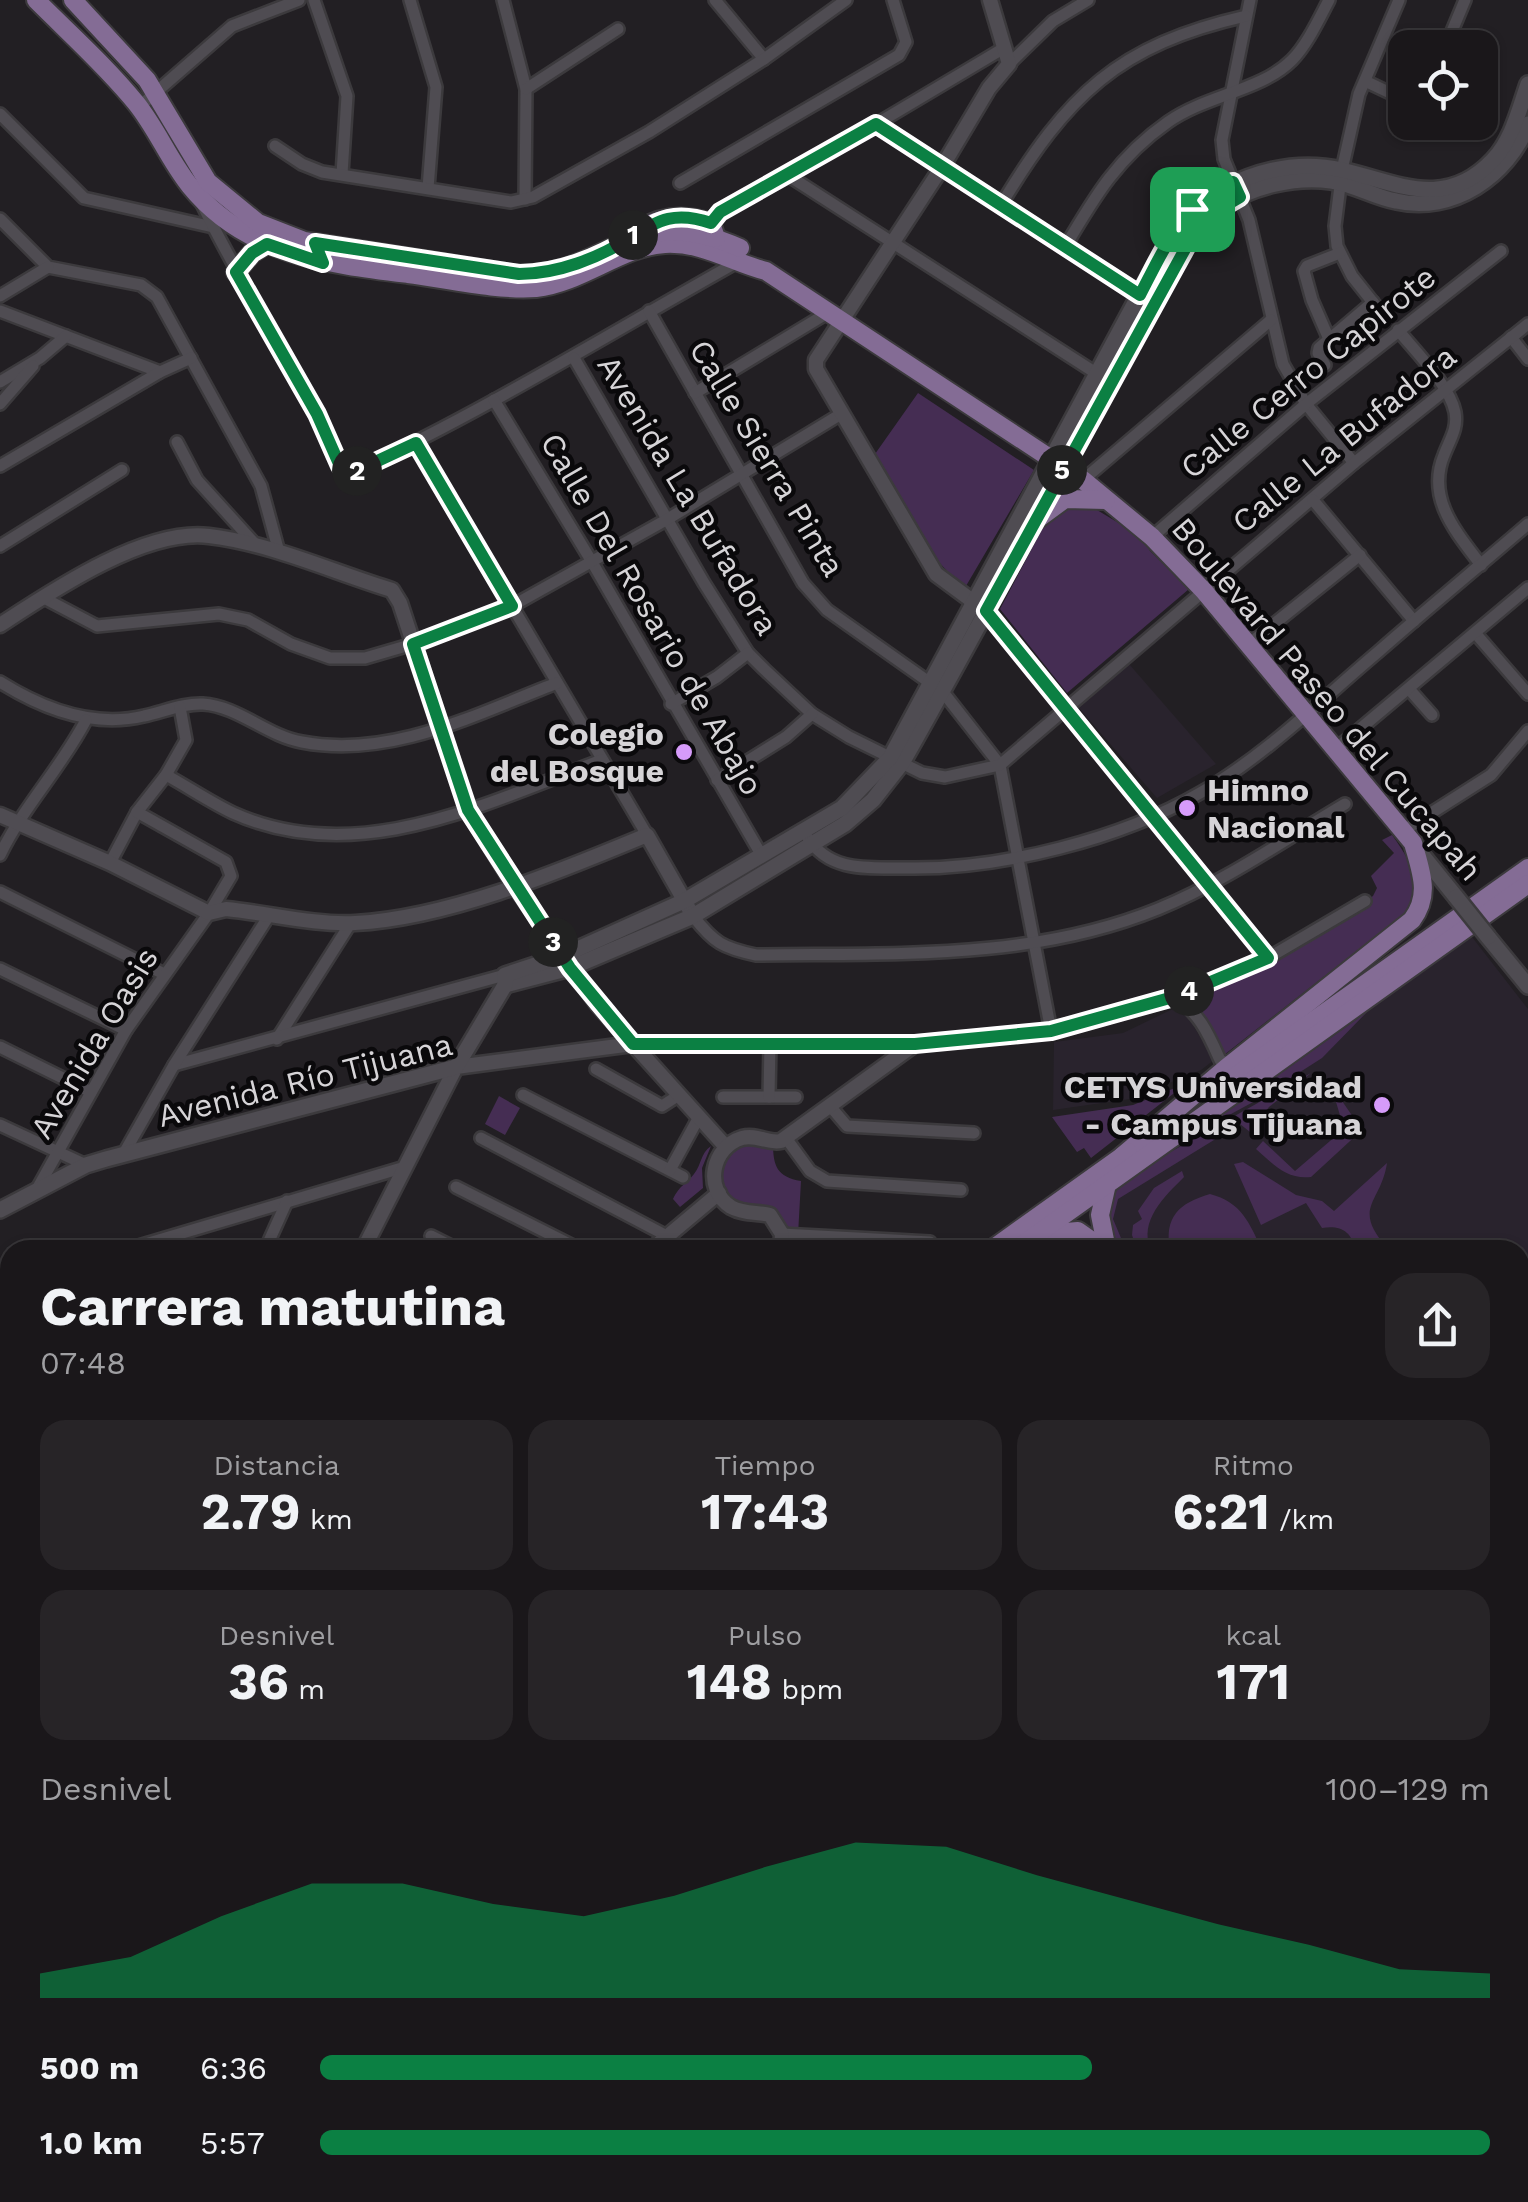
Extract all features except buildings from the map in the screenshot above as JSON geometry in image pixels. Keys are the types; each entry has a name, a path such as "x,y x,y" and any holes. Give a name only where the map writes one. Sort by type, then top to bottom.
{"main road":[{"path":"36,0 139,107 198,196 233,225 267,244 323,263 534,288 574,279 648,246 663,244 707,249 766,272"},
{"path":"73,0 135,64 156,92 189,155 217,191 244,214 272,230 315,243 534,274 571,266 630,238 716,224 766,272"},
{"path":"1104,378 1140,295 1182,220 1206,198 1237,189 1342,177 1406,190 1436,189 1463,182 1483,170 1502,149 1528,84"},
{"path":"1342,177 1408,203 1455,198 1504,166 1528,124"},
{"path":"689,908 762,856 845,824 872,800 1104,378 1190,240 1237,189"},
{"path":"315,243 323,263"},
{"path":"236,272 252,253 267,244"},
{"path":"323,263 348,248"},
{"name":"Boulevard Paseo del Cucapah","path":"766,272 1084,480 1152,537 1204,590 1528,986"},
{"path":"981,607 1035,521 1058,463"},
{"path":"1035,521 1065,499 1109,500"},
{"path":"1122,1156 1412,920 1422,907 1424,894 1408,837"},
{"path":"456,1067 506,980 566,962 689,908 808,838"},
{"path":"1005,1240 1528,868"},
{"path":"1030,1240 1528,884"},
{"name":"Avenida Río Tijuana","path":"86,1166 456,1067"},
{"name":"Avenida Oasis","path":"0,1210 86,1166"},
{"path":"1104,1240 1100,1214 1107,1184"},
{"path":"1034,1237 1078,1230 1092,1240"}],"street":[{"path":"139,107 232,26 299,0"},
{"path":"314,0 347,96 342,174"},
{"path":"410,0 436,87 428,188"},
{"path":"504,0 526,89 525,199"},
{"path":"715,0 764,59"},
{"path":"680,183 904,50 906,42 894,0"},
{"path":"990,0 1009,64"},
{"path":"1088,0 1071,4 989,88 894,243 835,316 814,364 936,574 981,607 1268,958 1366,900"},
{"path":"1250,0 1222,140 1224,160 1250,220 1283,364 1306,404 1354,464"},
{"path":"1065,247 1103,182 1123,161 1167,122 1213,97 1271,76 1294,58 1329,0"},
{"path":"1384,315 1352,276 1340,253 1334,226 1364,81 1399,0"},
{"path":"1452,30 1464,0"},
{"path":"276,146 322,172 511,202 534,198 764,59 838,3"},
{"path":"1000,205 1060,118 1109,73 1172,36 1246,16"},
{"path":"526,89 618,29"},
{"path":"716,224 1004,48"},
{"path":"1364,81 1388,92"},
{"path":"0,114 84,198 214,228"},
{"path":"876,124 1140,295"},
{"path":"789,176 1104,378"},
{"path":"198,196 346,472 416,443 574,358 739,261"},
{"path":"0,219 48,266 150,289 157,297 261,486 279,552"},
{"name":"Calle Cerro Capirote","path":"1152,537 1306,404 1501,252"},
{"path":"1329,339 1304,271 1307,266 1340,253"},
{"path":"0,296 48,266"},
{"path":"1325,365 1317,350 1373,302"},
{"path":"0,311 160,372"},
{"name":"Calle Sierra Pinta","path":"649,311 803,584 827,610 937,687 1000,765 1051,1031"},
{"path":"695,392 835,316"},
{"path":"1084,480 1271,320"},
{"name":"Calle La Bufadora","path":"896,760 922,773 945,777 1000,765 1354,464 1528,324"},
{"path":"1398,330 1454,407 1456,428 1436,476 1440,503 1480,565"},
{"path":"0,404 40,358 66,336"},
{"path":"1512,337 1528,358"},
{"path":"0,382 40,358"},
{"path":"0,466 160,372 191,358"},
{"name":"Avenida La Bufadora","path":"574,358 666,520 748,653 812,714 896,760"},
{"name":"Calle Del Rosario de Abajo","path":"494,400 762,856"},
{"path":"42,597 98,626 202,614 248,620 291,644 330,658 365,658 512,606 666,520 841,414"},
{"path":"176,442 197,480 255,544"},
{"path":"416,443 689,908 708,935 724,948 756,955 988,951 1034,944 1158,909 1210,884 1345,804"},
{"path":"0,546 122,470"},
{"path":"1313,500 1414,622"},
{"path":"808,838 826,860 848,867 923,868 1020,857 1084,842 1152,816 1202,792 1306,716 1528,524"},
{"path":"0,624 122,553 207,535 255,544 392,590 468,810 566,962 726,1147"},
{"path":"1249,644 1360,555"},
{"path":"1336,749 1528,588"},
{"path":"1476,634 1528,694"},
{"path":"672,704 718,677 748,653"},
{"path":"2,687 86,720 139,717 180,707 212,705 278,736 305,743 352,746 440,728 558,683"},
{"path":"1410,688 1432,715"},
{"path":"110,864 137,812 166,775 186,740 180,707"},
{"path":"717,780 786,736 812,714"},
{"path":"0,855 16,821 71,750 86,720"},
{"path":"1408,837 1491,776 1528,731"},
{"path":"166,775 234,814 315,833 366,834 425,825 602,760"},
{"name":"Avenida Oasis","path":"34,1195 126,1030 209,914 231,876 226,862 137,812"},
{"path":"0,816 110,864 209,914 226,909 350,924 414,915 515,886 647,835"},
{"path":"0,892 164,974"},
{"path":"123,1155 174,1065 270,914"},
{"path":"277,1040 350,924"},
{"name":"Avenida Río Tijuana","path":"456,1067 633,1044 915,1044 1051,1031 1172,997 1268,958"},
{"path":"0,969 126,1030"},
{"path":"174,1065 506,980"},
{"path":"1172,997 1187,1004 1208,1033 1220,1060 1231,1064"},
{"path":"770,1042 770,1097"},
{"path":"782,1240 770,1214 735,1209 718,1193 714,1167 726,1147 738,1138 751,1136 777,1143 915,1044"},
{"path":"0,1047 91,1092"},
{"path":"368,1240 456,1067"},
{"path":"596,1070 662,1106 679,1094"},
{"path":"523,1095 683,1177"},
{"path":"722,1097 796,1097"},
{"path":"830,1106 847,1126 974,1133"},
{"path":"670,1170 700,1117"},
{"path":"0,1125 86,1166"},
{"path":"481,1138 668,1236"},
{"path":"786,1138 810,1171 826,1182 961,1190"},
{"path":"158,1240 406,1167"},
{"path":"456,1186 561,1240"},
{"path":"663,1240 718,1193"},
{"path":"271,1240 288,1202"},
{"path":"177,1240 181,1233"},
{"path":"782,1234 893,1240"},
{"path":"431,1236 439,1240"}],"shaded area":[{"path":"918,393 1034,470 966,586 925,544 875,454"},
{"path":"1065,505 1092,507 1127,528 1143,539 1189,589 1067,693 1000,609 1047,520"},
{"path":"1129,664 1216,764 1157,798 1079,708"},
{"path":"1392,835 1405,854 1414,882 1405,913 1224,1055 1198,1008 1186,999 1271,961 1373,896 1377,888 1371,876 1394,853 1382,840"},
{"name":"CETYS Universidad - Campus Tijuana","path":"1472,937 1528,1009 1528,1240 1112,1240 1103,1209 1115,1189"},
{"path":"1181,1005 1214,1060 1201,1070 1130,1099 1053,1110 1054,1042 1123,1033"},
{"path":"1367,1012 1322,1058 1196,1133"},
{"path":"1311,1073 1269,1107 1250,1132 1240,1124 1118,1199 1113,1219 1122,1240 1113,1240 1105,1203 1115,1189 1158,1159"},
{"path":"1187,1083 1091,1158 1084,1148 1077,1152 1052,1117 1133,1105"},
{"path":"1331,1085 1362,1130 1311,1177 1288,1173 1256,1149 1263,1141 1295,1171 1344,1129"},
{"path":"499,1096 520,1108 505,1135 485,1124"},
{"path":"739,1139 773,1143 778,1169 786,1177 801,1181 798,1235 725,1202 714,1169"},
{"path":"711,1146 702,1168 703,1188 680,1207 673,1199"},
{"path":"1243,1162 1296,1195 1322,1201 1334,1211 1387,1163 1370,1214 1380,1240 1352,1240 1344,1231 1322,1228 1306,1203 1261,1225 1234,1164"},
{"path":"1182,1171 1184,1177 1151,1219 1148,1240 1134,1240 1133,1225 1142,1219 1138,1211 1154,1188"},
{"path":"1210,1194 1229,1202 1248,1222 1257,1240 1169,1240 1172,1220 1190,1202"}],"place":[{"name":"Colegio del Bosque","path":"684,752"},
{"name":"Himno Nacional","path":"1187,808"},
{"name":"CETYS Universidad - Campus Tijuana","path":"1382,1105"}],"route":[{"path":"876,124 1140,295 1172,234 1192,209 1233,182 1240,197 1211,214 1190,240 986,611 1268,958 1177,996 1051,1031 915,1044 633,1044 570,968 468,810 413,644 512,606 416,443 356,471 346,472 340,466 317,414 236,272 252,253 267,244 323,263 315,243 519,274 546,273 571,266 630,238 657,220 684,217 711,223 720,212 876,124"}]}
